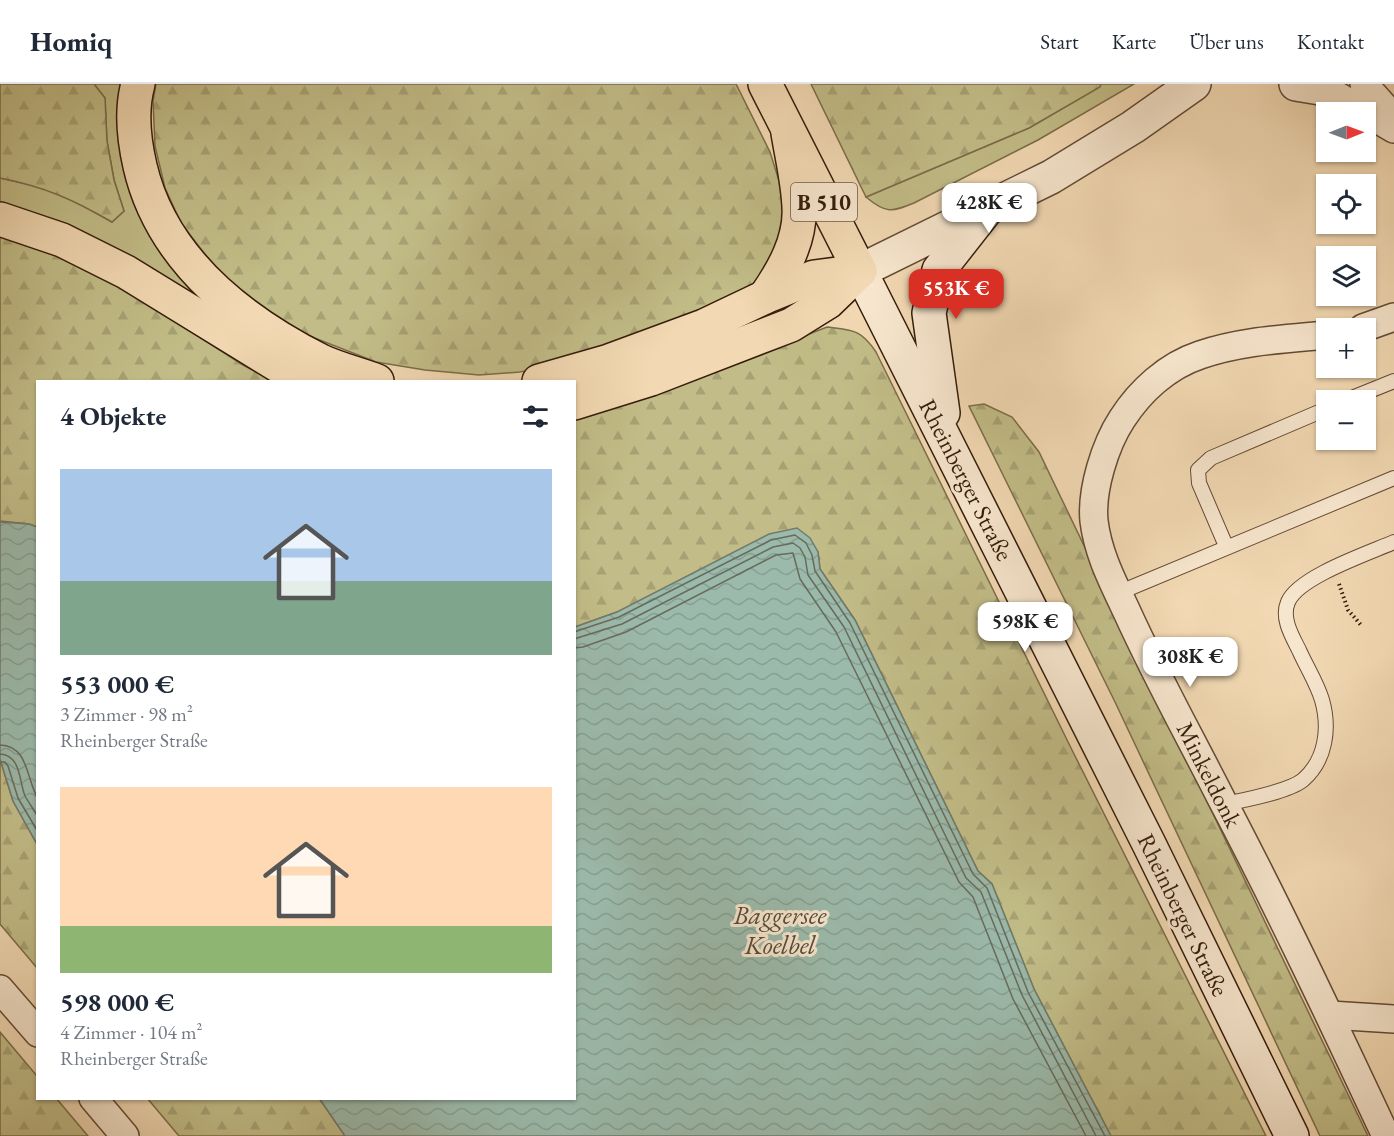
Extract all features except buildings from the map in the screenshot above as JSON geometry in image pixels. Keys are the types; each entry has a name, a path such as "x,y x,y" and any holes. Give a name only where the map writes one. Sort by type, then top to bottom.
{"main road":[{"path":"138,84 135,92 135,123 137,152 143,178 152,205 165,231 196,272 265,329 322,362 374,380"},
{"name":"Rheinberger Straße","path":"765,84 1149,844 1292,1136"},
{"path":"576,402 651,379 791,325 828,302 860,272 990,205 1052,177 1133,127 1194,84"},
{"path":"765,297 783,272 795,239 800,208 788,132"},
{"path":"946,439 929,313 939,270 990,205"},
{"path":"0,219 62,240 126,272 292,374 306,380"},
{"path":"542,380 609,361 704,326 814,277 860,272"}],"street":[{"path":"1364,84 1394,118"},
{"path":"1314,86 1394,129"},
{"path":"1376,323 1394,317"},
{"name":"Minkeldonk","path":"1316,335 1240,344 1198,355 1171,369 1150,384 1131,406 1112,434 1098,479 1094,519 1100,553 1141,643 1330,1015 1386,1136"},
{"path":"0,989 36,1031"},
{"path":"1330,1015 1394,1019"},
{"path":"95,1100 125,1136"}],"lane":[{"path":"1372,390 1394,381"},
{"path":"1226,546 1199,483 1198,470 1211,458 1316,414"},
{"path":"1118,593 1226,546 1394,478"},
{"path":"1224,804 1262,796 1302,781 1318,762 1324,746 1326,722 1322,699 1287,624 1287,602 1300,585 1329,570 1394,543"}],"green space":[{"path":"0,84 94,84 105,98 107,141 114,180 124,211 112,222 58,195 31,185 0,178"},
{"path":"94,84 130,84 129,154 231,316 0,208 0,178 44,188 112,222 124,211 114,180 107,141 105,98"},
{"path":"156,84 736,84 770,152 785,200 786,225 768,273 736,299 554,365 520,372 479,375 425,370 376,362 307,335 283,322 226,279 204,253 181,223 165,188 155,146 153,101"},
{"path":"811,84 1101,84 1100,87 1029,128 866,197"},
{"path":"1101,84 1134,84 1038,140 914,203 889,210 866,197 1029,128"},
{"path":"0,236 45,248 136,296 243,365 271,380 36,380 36,527 0,521"},
{"path":"827,327 855,332 871,344 1266,1136 1111,1136 1034,989 992,884 978,871 855,620 820,569 818,552 617,612 576,627 576,417 653,395"},
{"path":"984,404 1012,417 1039,452 1368,1136 1320,1136 1115,702 969,406"},
{"path":"0,759 13,801 36,842 36,967 0,924"},
{"path":"0,1032 36,1075 36,1100 58,1100 88,1136 0,1136"},
{"path":"149,1100 320,1100 345,1136 179,1136"}],"water":[{"path":"0,522 36,527 36,842 13,801 0,759"},
{"name":"Baggersee Koelbel","path":"797,528 810,538 818,552 820,569 855,620 978,871 992,884 1034,989 1111,1136 345,1136 320,1100 576,1100 576,627 617,612 769,534"}]}
